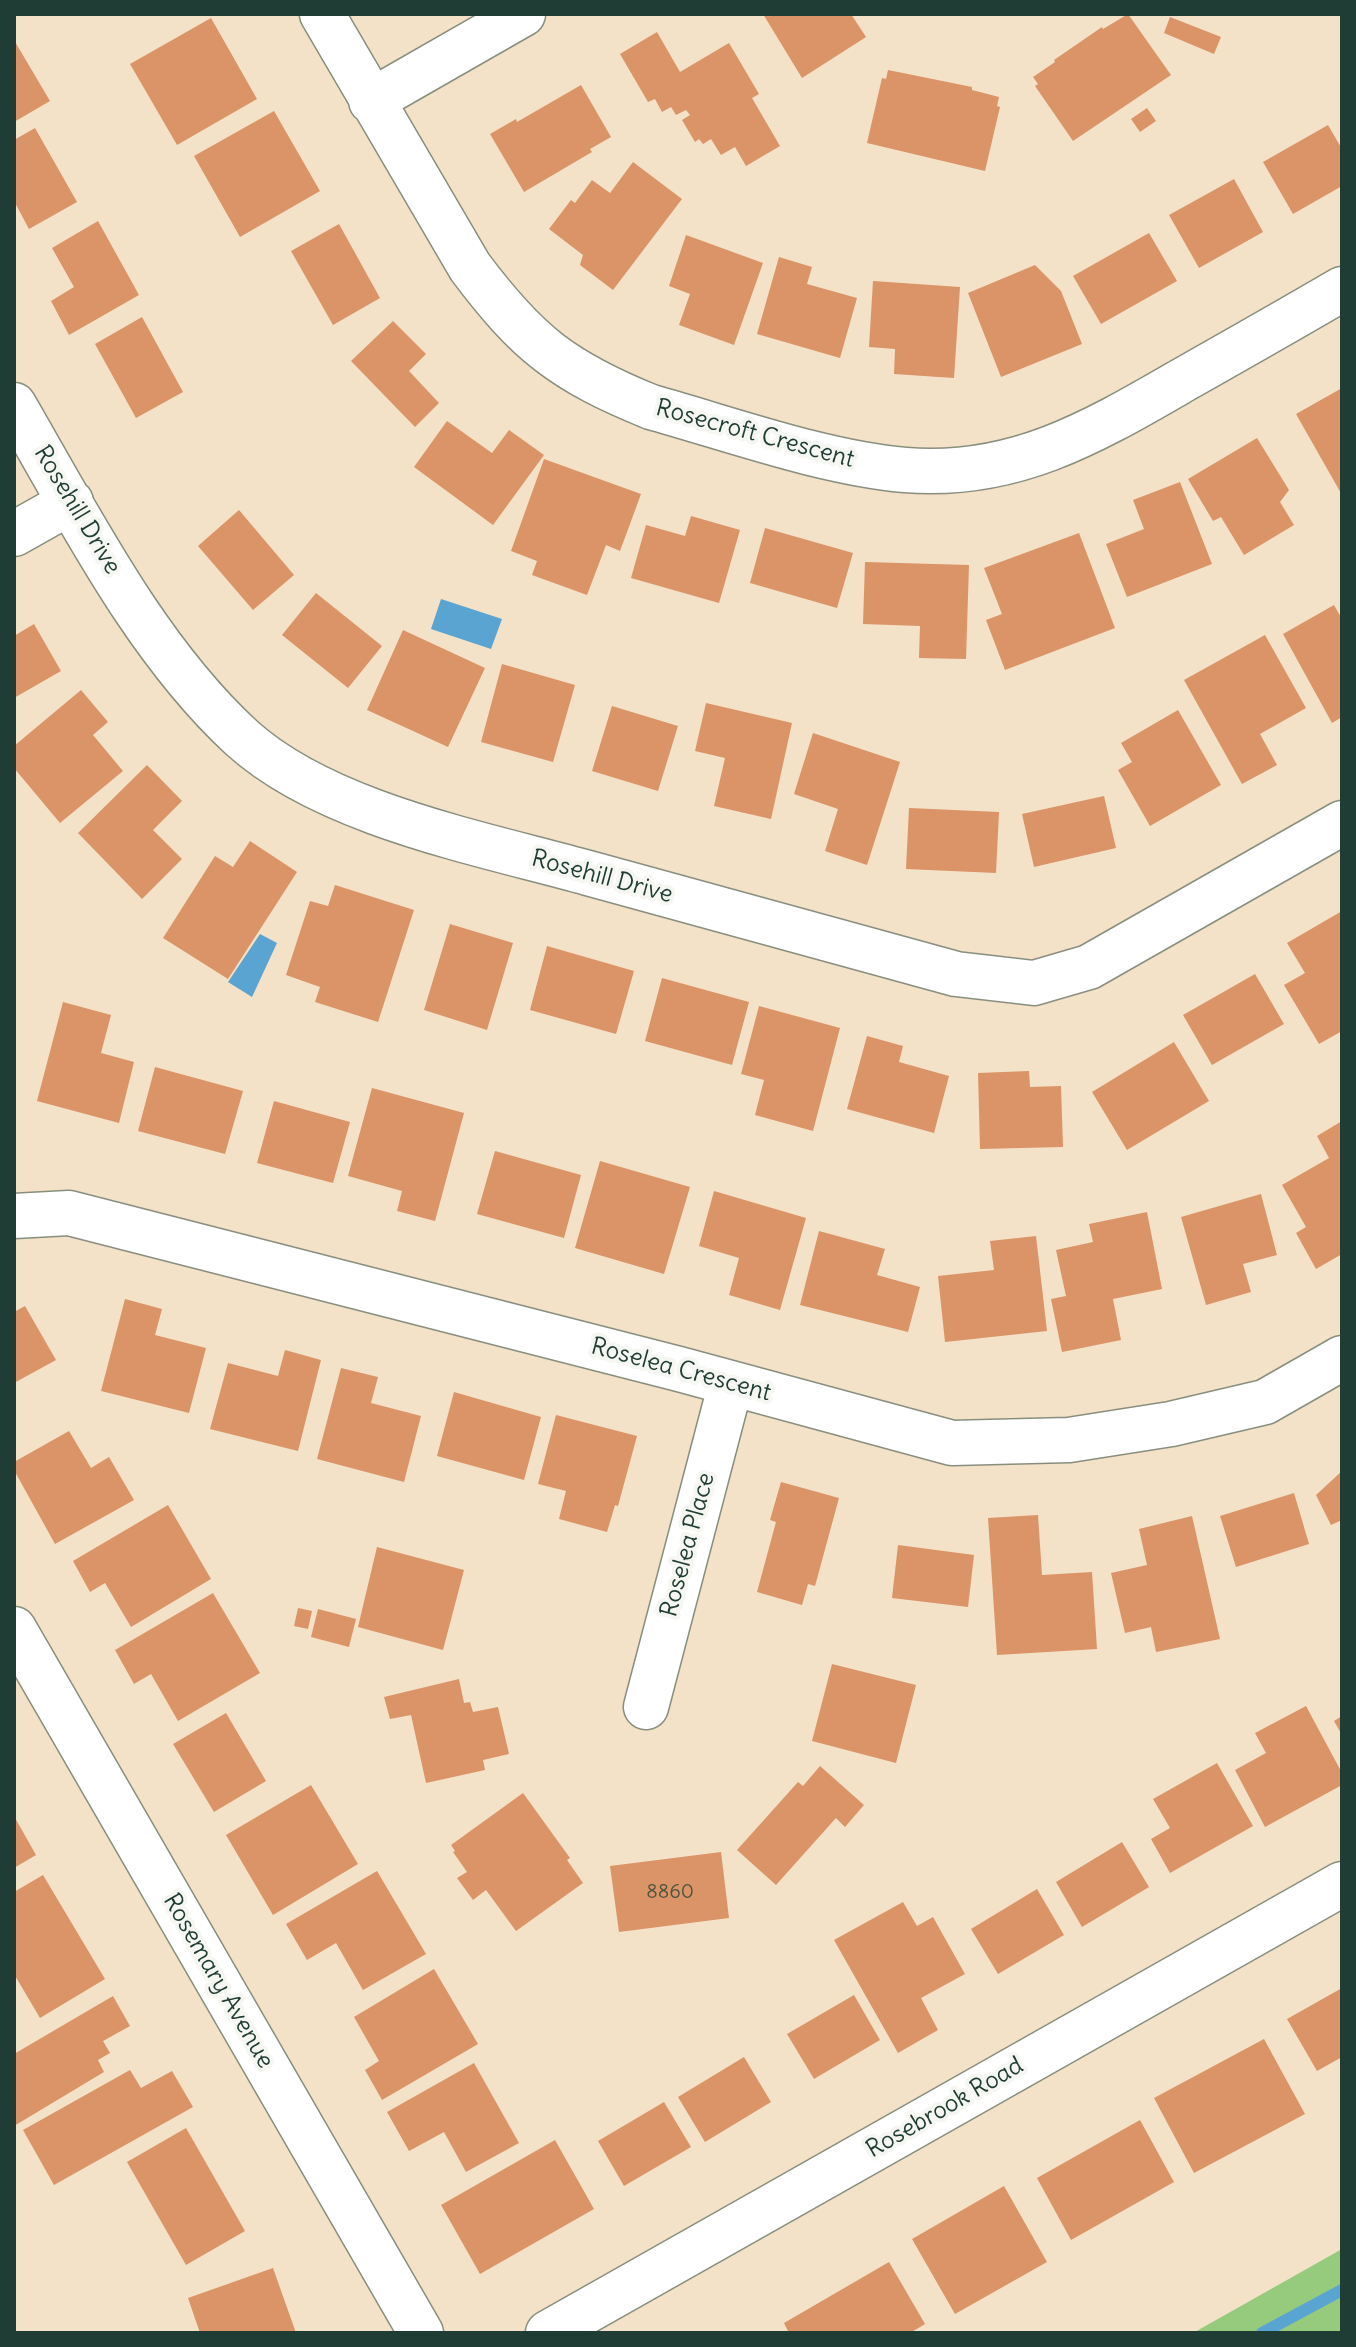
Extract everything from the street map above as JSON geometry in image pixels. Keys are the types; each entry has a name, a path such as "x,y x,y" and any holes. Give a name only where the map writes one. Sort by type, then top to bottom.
{"street":[{"name":"Rosecroft Crescent","path":"322,14 470,267 516,324 561,364 651,407 857,462 907,470 971,468 1016,461 1057,448 1107,424 1342,289"},
{"path":"371,101 523,14"},
{"name":"Rosehill Drive","path":"14,405 145,624 199,697 245,741 294,777 361,807 453,836 956,974 1034,983 1089,967 1342,823"},
{"path":"14,534 71,502"},
{"name":"Roselea Crescent","path":"14,1216 69,1213 952,1443 1069,1440 1171,1424 1265,1402 1342,1358"},
{"name":"Roselea Place","path":"646,1707 731,1383"},
{"name":"Rosemary Avenue","path":"14,1629 421,2333"},
{"name":"Rosebrook Road","path":"548,2333 1342,1884"}],"green space":[{"path":"1342,2249 1342,2333 1193,2333"}],"water":[{"path":"441,599 502,619 491,649 431,629"},
{"path":"260,934 277,943 252,997 228,982"}],"building":[{"path":"763,14 851,14 866,37 802,78"},
{"path":"1128,14 1171,75 1073,141 1035,86 1038,84 1033,77 1102,27"},
{"path":"1170,17 1221,37 1214,54 1164,33"},
{"path":"211,18 257,99 177,145 130,64"},
{"path":"657,32 680,72 729,43 759,94 752,98 780,146 746,166 735,147 721,155 711,139 703,144 699,139 695,142 682,120 690,115 686,110 676,115 671,107 662,112 655,99 648,102 620,54"},
{"path":"14,40 50,101 14,122"},
{"path":"888,70 972,87 972,90 999,97 997,106 1000,107 985,171 867,143 882,78 886,79"},
{"path":"581,85 611,137 590,149 592,152 524,192 490,134"},
{"path":"1147,108 1156,121 1140,132 1131,119"},
{"path":"274,111 320,191 240,237 194,156"},
{"path":"1328,125 1342,149 1342,186 1293,214 1263,162"},
{"path":"35,128 77,202 29,229 14,201 14,140"},
{"path":"633,162 682,199 613,290 580,265 583,255 549,229 571,200 575,203 592,180 610,193"},
{"path":"1234,179 1263,232 1199,268 1169,215"},
{"path":"98,221 139,295 69,335 51,301 74,287 52,248"},
{"path":"339,224 380,298 333,325 291,251"},
{"path":"1149,233 1177,281 1101,324 1073,276"},
{"path":"686,235 763,263 734,345 679,325 690,294 669,286"},
{"path":"779,257 812,267 807,284 857,298 840,358 757,334"},
{"path":"1035,265 1061,291 1082,344 1001,377 968,293"},
{"path":"873,281 960,287 954,378 894,374 895,349 869,347"},
{"path":"142,317 183,392 136,418 95,344"},
{"path":"393,321 426,354 409,371 439,403 415,427 351,361"},
{"path":"1342,388 1342,495 1296,414"},
{"path":"447,421 492,453 509,430 544,455 493,525 414,467"},
{"path":"1257,438 1289,490 1280,502 1294,525 1244,555 1221,517 1213,521 1188,479"},
{"path":"544,459 641,494 620,551 606,545 587,595 532,575 537,561 511,551"},
{"path":"1180,482 1212,564 1127,597 1106,544 1144,529 1133,500"},
{"path":"239,510 294,575 253,610 198,546"},
{"path":"691,516 740,530 719,603 631,578 646,525 685,536"},
{"path":"765,528 853,553 837,608 750,583"},
{"path":"1079,533 1115,628 1005,670 986,620 1002,614 984,568"},
{"path":"865,562 969,565 966,659 919,658 920,626 863,624"},
{"path":"316,593 382,646 348,688 282,635"},
{"path":"1334,605 1342,619 1342,717 1332,723 1283,634"},
{"path":"34,624 61,671 14,698 14,636"},
{"path":"403,630 485,668 448,747 367,710"},
{"path":"1265,635 1306,708 1260,734 1277,765 1242,784 1184,680"},
{"path":"502,664 575,685 553,762 481,742"},
{"path":"81,690 108,722 93,735 123,771 60,823 14,768 14,746"},
{"path":"706,703 792,723 771,819 714,806 725,758 695,751"},
{"path":"612,706 678,726 658,791 592,771"},
{"path":"1178,710 1221,785 1150,826 1118,770 1132,762 1121,743"},
{"path":"813,733 900,762 867,865 825,851 838,809 794,794"},
{"path":"147,765 182,801 153,830 182,859 142,899 78,833"},
{"path":"1104,796 1116,848 1034,867 1022,814"},
{"path":"909,808 999,812 996,873 906,869"},
{"path":"250,841 297,872 228,979 163,938 215,856 233,867"},
{"path":"335,885 414,910 378,1022 315,1002 320,987 286,975 310,901 328,906"},
{"path":"1342,911 1342,1031 1319,1044 1284,985 1305,973 1287,943"},
{"path":"450,924 513,943 487,1030 424,1010"},
{"path":"547,946 634,971 616,1034 530,1010"},
{"path":"1255,974 1284,1024 1212,1065 1183,1015"},
{"path":"662,978 749,1002 732,1065 645,1041"},
{"path":"63,1002 111,1015 101,1053 134,1062 119,1123 37,1101"},
{"path":"759,1006 840,1028 813,1131 755,1115 764,1080 741,1074"},
{"path":"867,1036 903,1046 899,1062 949,1076 934,1133 847,1109"},
{"path":"1174,1042 1209,1101 1127,1150 1092,1092"},
{"path":"155,1067 243,1091 225,1154 138,1131"},
{"path":"1029,1071 1030,1087 1061,1086 1063,1147 980,1149 978,1073"},
{"path":"372,1088 464,1113 435,1221 397,1211 402,1191 348,1176"},
{"path":"274,1101 350,1122 333,1183 257,1163"},
{"path":"1342,1121 1342,1254 1316,1269 1296,1233 1306,1227 1282,1185 1329,1158 1317,1136"},
{"path":"495,1151 581,1175 564,1238 477,1214"},
{"path":"600,1161 690,1187 664,1274 575,1248"},
{"path":"714,1191 806,1218 780,1310 729,1295 739,1258 699,1246"},
{"path":"1261,1194 1277,1255 1243,1264 1251,1292 1206,1305 1181,1217"},
{"path":"1147,1212 1162,1289 1113,1299 1121,1340 1062,1352 1051,1299 1066,1296 1056,1250 1093,1242 1089,1224"},
{"path":"819,1231 885,1249 877,1275 920,1287 908,1332 800,1305"},
{"path":"1036,1236 1047,1331 945,1342 938,1276 994,1270 990,1241"},
{"path":"125,1299 162,1309 155,1335 206,1348 189,1413 101,1391"},
{"path":"25,1306 56,1360 14,1383 14,1312"},
{"path":"285,1350 321,1360 298,1451 210,1429 228,1363 278,1376"},
{"path":"341,1368 378,1377 371,1403 421,1416 404,1482 317,1459"},
{"path":"454,1392 541,1417 524,1480 437,1456"},
{"path":"556,1415 637,1436 618,1506 615,1505 607,1532 559,1519 566,1491 538,1484"},
{"path":"69,1431 91,1468 109,1457 134,1500 55,1544 14,1470 14,1462"},
{"path":"1342,1471 1342,1520 1331,1525 1316,1495"},
{"path":"781,1482 839,1498 815,1586 808,1584 802,1605 757,1592 776,1522 770,1520"},
{"path":"1294,1493 1309,1544 1236,1567 1220,1516"},
{"path":"168,1505 211,1579 131,1627 105,1583 90,1592 73,1561"},
{"path":"1038,1515 1042,1575 1092,1572 1097,1649 997,1655 988,1518"},
{"path":"1192,1516 1220,1639 1156,1652 1151,1627 1125,1633 1111,1573 1147,1565 1139,1529"},
{"path":"898,1545 974,1555 968,1607 892,1598"},
{"path":"377,1547 464,1570 443,1650 358,1627"},
{"path":"213,1593 260,1673 178,1721 151,1674 134,1684 115,1650"},
{"path":"298,1608 312,1611 308,1629 294,1626"},
{"path":"318,1609 356,1619 349,1647 311,1637"},
{"path":"832,1664 916,1685 896,1763 812,1741"},
{"path":"459,1679 464,1703 470,1702 473,1712 498,1707 509,1754 483,1760 485,1770 426,1783 411,1715 390,1719 384,1697"},
{"path":"1306,1706 1342,1773 1342,1785 1265,1827 1235,1770 1266,1753 1255,1733"},
{"path":"226,1713 266,1781 214,1812 173,1744"},
{"path":"1342,1716 1342,1735 1334,1721"},
{"path":"1217,1763 1253,1826 1170,1873 1151,1839 1170,1828 1153,1799"},
{"path":"820,1766 864,1805 845,1827 836,1818 776,1885 737,1850 798,1782 803,1786"},
{"path":"311,1785 358,1864 273,1915 226,1835"},
{"path":"523,1793 570,1858 567,1860 583,1883 516,1931 486,1890 473,1900 457,1878 467,1872 451,1845"},
{"path":"14,1816 36,1855 14,1868"},
{"path":"1122,1842 1149,1887 1082,1927 1056,1882"},
{"path":"721,1852 729,1918 619,1932 610,1866"},
{"path":"377,1871 426,1954 363,1990 336,1943 307,1960 286,1924"},
{"path":"43,1875 105,1979 40,2018 14,1974 14,1892"},
{"path":"1037,1889 1064,1935 998,1974 971,1929"},
{"path":"903,1902 917,1926 933,1917 965,1974 921,1998 938,2030 898,2053 834,1940"},
{"path":"434,1969 478,2044 382,2100 365,2070 379,2061 354,2017"},
{"path":"1342,1988 1342,2057 1317,2071 1287,2019"},
{"path":"854,1995 880,2040 814,2079 787,2034"},
{"path":"113,1996 130,2026 103,2041 110,2053 98,2060 104,2072 14,2126 14,2054"},
{"path":"1264,2039 1305,2114 1194,2173 1154,2098"},
{"path":"744,2057 771,2102 705,2142 678,2097"},
{"path":"474,2063 519,2143 466,2172 444,2132 409,2151 387,2112"},
{"path":"130,2070 141,2088 172,2071 193,2107 54,2185 23,2130"},
{"path":"664,2102 691,2147 624,2186 598,2141"},
{"path":"1140,2120 1174,2182 1071,2240 1037,2178"},
{"path":"186,2128 245,2231 186,2265 127,2162"},
{"path":"555,2140 594,2209 480,2274 441,2205"},
{"path":"1004,2186 1047,2262 955,2314 912,2239"},
{"path":"889,2262 925,2324 910,2333 789,2333 784,2323"},
{"path":"273,2268 296,2333 200,2333 188,2298"}],"waterway":[{"path":"1262,2333 1342,2290"}]}
